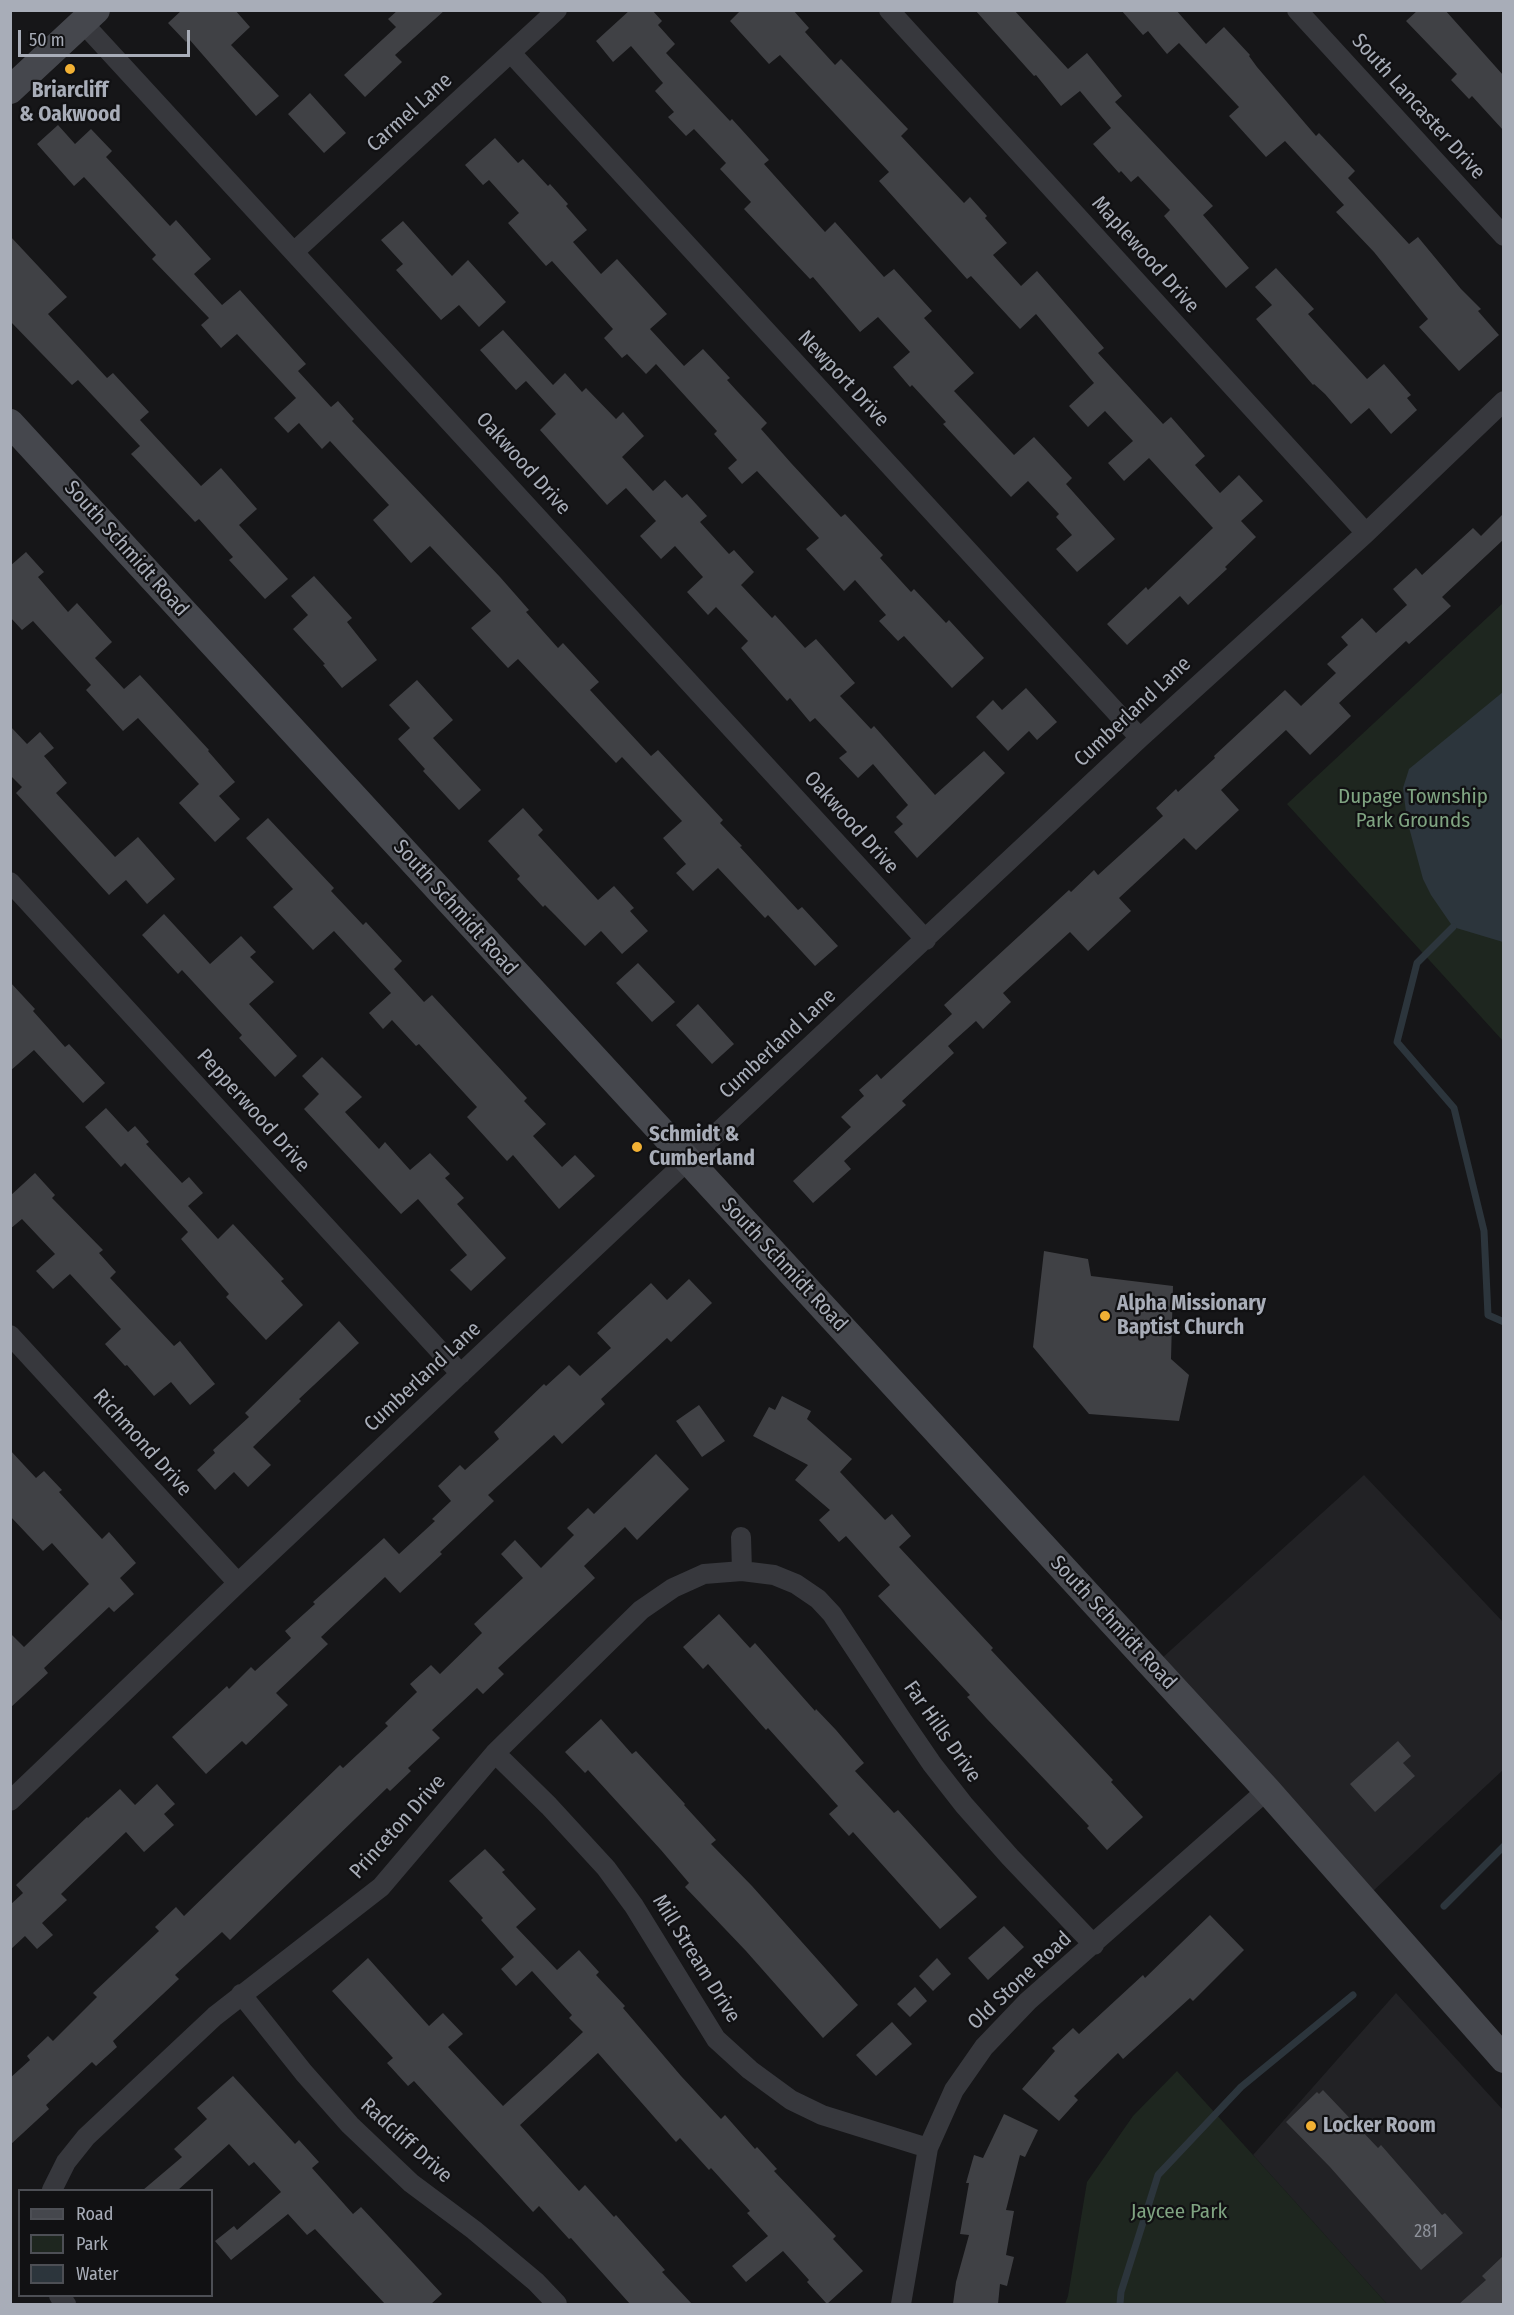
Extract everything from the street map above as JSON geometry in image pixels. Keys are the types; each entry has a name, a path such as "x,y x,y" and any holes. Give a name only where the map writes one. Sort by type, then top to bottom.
{"street":[{"name":"Carmel Lane","path":"295,251 557,10"},
{"name":"Maplewood Drive","path":"889,10 1366,533"},
{"name":"South Lancaster Drive","path":"1297,10 1503,236"},
{"path":"10,90 89,17"},
{"name":"Oakwood Drive","path":"89,17 295,251 926,940"},
{"name":"Newport Drive","path":"511,53 1140,738"},
{"name":"Cumberland Lane","path":"11,1800 687,1161 1140,738 1366,533 1503,401"},
{"name":"South Schmidt Road","path":"10,423 1267,1790 1503,2059"},
{"name":"Pepperwood Drive","path":"10,882 461,1374"},
{"name":"Richmond Drive","path":"10,1335 238,1583"},
{"path":"741,1537 742,1571"},
{"name":"Princeton Drive","path":"52,2189 66,2162 87,2137 215,2016 381,1887 495,1753 641,1610 673,1588 704,1574 742,1571"},
{"name":"Far Hills Drive","path":"742,1571 774,1575 796,1584 818,1599 832,1614 908,1729 964,1805 1094,1945"},
{"name":"Mill Stream Drive","path":"495,1753 549,1806 606,1868 634,1906 716,2038 750,2070 790,2100 822,2115 928,2148"},
{"name":"Old Stone Road","path":"901,2304 928,2148 954,2090 984,2047 1028,2001 1267,1790"},
{"name":"Radcliff Drive","path":"242,1994 304,2073 350,2126 411,2183 474,2230 536,2282 557,2304"}],"shaded area":[{"path":"1364,1475 1503,1622 1503,1770 1373,1891 1161,1659"},
{"path":"1396,1993 1503,2110 1503,2304 1387,2304 1253,2155"}],"green space":[{"name":"Dupage Township Park Grounds","path":"1503,603 1503,1041 1287,804"},
{"name":"Jaycee Park","path":"1177,2071 1387,2304 1065,2304 1087,2182 1133,2116"}],"water":[{"path":"1503,692 1503,942 1453,927 1431,895 1423,879 1407,820 1403,788 1409,769"}],"building":[{"path":"182,10 235,10 250,27 231,45 279,96 256,116 189,39 186,42 168,23"},
{"path":"398,10 445,10 395,55 402,62 365,97 344,75 396,27 388,19"},
{"path":"630,10 652,10 662,21 658,25 675,44 666,53 769,160 764,164 825,232 835,222 884,277 894,269 932,311 924,318 974,373 954,391 1014,455 1034,437 1072,478 1066,484 1115,539 1077,572 1056,549 1072,535 1056,517 1059,514 1028,481 1011,497 943,424 946,422 893,367 910,352 878,317 860,332 813,277 810,279 744,209 751,202 720,169 726,163 694,129 686,136 668,117 674,112 655,91 663,83 631,46 613,62 596,41"},
{"path":"741,10 793,10 809,28 805,32 835,65 841,59 908,129 901,136 964,203 970,197 987,216 985,218 1007,243 993,255 1021,286 1037,271 1104,348 1098,353 1163,424 1171,417 1205,456 1195,465 1220,493 1239,475 1263,501 1241,521 1256,537 1225,567 1227,569 1188,605 1180,596 1127,645 1107,624 1146,587 1148,590 1213,528 1149,458 1124,481 1108,463 1133,441 1105,411 1088,427 1069,406 1094,383 1036,314 1020,329 971,276 967,279 879,181 889,172 780,55 769,64 730,21"},
{"path":"975,10 1014,10 1068,69 1087,53 1122,96 1115,102 1213,206 1203,215 1249,268 1226,288 1164,216 1170,210 1138,176 1131,182 1121,171 1119,173 1093,144 1111,128 1080,91 1061,106 1036,75 1034,76"},
{"path":"1121,10 1176,10 1206,44 1224,27 1250,55 1257,67 1316,136 1319,133 1355,171 1348,178 1409,244 1418,237 1461,289 1481,309 1478,311 1499,335 1459,371 1419,327 1428,319 1374,252 1336,212 1344,205 1285,141 1266,157 1229,116 1239,107 1179,43 1167,54 1148,31 1143,35"},
{"path":"1418,10 1445,10 1503,75 1503,130 1472,96 1469,99 1451,80 1457,74 1406,21"},
{"path":"310,93 346,133 324,153 288,114"},
{"path":"58,125 75,144 91,129 112,151 106,157 170,226 176,220 211,259 194,274 222,305 240,290 306,364 298,371 331,407 338,401 354,419 352,421 500,577 529,610 526,612 558,648 563,643 599,682 590,690 651,756 658,750 723,820 720,823 742,846 740,847 798,910 802,907 838,946 815,966 768,915 765,918 718,868 693,891 676,873 686,864 663,838 682,821 622,757 616,763 518,659 508,668 471,628 491,611 430,546 411,563 373,520 389,505 330,441 322,449 299,423 288,433 274,418 296,398 237,334 221,348 201,325 209,318 152,259 156,255 84,177 74,186 37,144"},
{"path":"495,138 518,163 523,159 568,204 566,206 587,230 573,242 601,274 617,259 667,314 650,329 684,366 703,349 730,378 727,380 767,423 761,429 791,463 841,517 845,514 883,555 880,558 911,592 914,589 946,623 949,620 984,658 952,688 904,636 898,641 879,621 886,615 855,580 844,591 806,549 819,538 757,471 742,484 728,468 737,460 714,434 717,431 656,364 646,374 627,354 622,358 604,338 613,329 552,261 546,266 508,223 519,213 489,180 483,185 465,165"},
{"path":"403,221 452,276 468,260 506,302 479,327 459,305 441,320 396,270 403,264 381,240"},
{"path":"10,236 67,297 48,314 107,378 113,373 149,412 140,420 201,486 221,468 257,509 239,525 288,579 265,599 229,560 233,557 199,519 195,522 131,454 140,446 78,380 72,385 10,321"},
{"path":"1276,268 1314,309 1308,314 1367,379 1384,364 1411,395 1407,398 1417,410 1391,434 1369,408 1351,424 1325,394 1313,385 1256,319 1272,305 1255,287"},
{"path":"503,330 553,385 565,373 582,392 586,388 616,419 623,412 644,436 622,457 653,491 665,480 682,498 687,494 707,516 700,522 729,554 734,550 754,572 741,585 772,618 775,615 805,648 816,639 855,683 840,696 871,729 874,726 935,795 984,751 1005,773 917,858 894,832 903,824 896,817 908,805 873,764 858,778 839,758 847,752 815,718 810,722 790,698 787,701 741,648 748,641 716,607 708,615 687,592 703,577 675,546 661,559 640,536 656,521 626,488 607,505 540,430 556,414 526,381 516,390 480,350"},
{"path":"1503,514 1503,540 1442,597 1451,606 1409,644 1406,641 1339,703 1351,716 1310,755 1286,730 1221,790 1239,810 1196,850 1184,838 1119,898 1131,911 1088,951 1070,932 1003,993 1011,1002 983,1029 976,1021 948,1046 954,1053 902,1101 906,1105 844,1161 851,1169 813,1203 793,1181 851,1127 841,1117 864,1096 859,1090 877,1074 881,1079 952,1014 944,1005 1069,890 1071,892 1094,870 1098,875 1163,816 1156,808 1176,789 1178,792 1285,690 1301,706 1336,673 1327,664 1348,645 1341,637 1362,618 1376,633 1407,605 1393,589 1416,568 1422,575 1473,528 1481,536"},
{"path":"26,552 44,572 38,577 68,612 77,603 112,642 95,658 124,689 140,675 209,750 235,782 219,796 240,819 215,842 179,803 199,784 138,718 123,731 86,690 91,685 33,621 22,630 10,617 10,566"},
{"path":"314,576 352,618 347,622 377,660 342,688 323,665 325,664 293,629 308,615 291,596"},
{"path":"417,680 453,720 433,738 481,790 459,810 423,771 425,769 398,739 410,728 389,705"},
{"path":"1026,688 1057,722 1037,740 1029,731 1008,751 976,717 993,700 1002,710"},
{"path":"10,726 27,744 40,732 54,748 44,756 67,783 56,793 115,857 138,837 175,879 147,904 126,880 109,895 16,793 22,787 10,775"},
{"path":"523,808 543,830 538,835 598,900 614,886 634,908 630,911 648,931 622,954 601,931 585,946 517,879 520,876 488,841"},
{"path":"268,818 334,888 331,891 363,925 366,922 402,961 394,969 424,1002 432,995 527,1098 524,1101 546,1124 533,1136 562,1167 575,1155 595,1176 559,1209 513,1155 507,1161 467,1117 477,1107 419,1044 416,1046 392,1020 383,1029 369,1013 391,993 334,931 313,950 273,907 293,889 246,838"},
{"path":"164,914 210,964 241,936 256,952 250,957 274,982 249,1004 297,1056 275,1077 239,1038 242,1035 182,970 178,974 142,935"},
{"path":"638,963 675,1002 652,1022 616,983"},
{"path":"10,982 65,1047 69,1044 105,1083 83,1103 34,1050 10,1071"},
{"path":"698,1004 734,1044 712,1064 676,1025"},
{"path":"322,1057 362,1097 345,1112 379,1149 385,1142 410,1170 430,1153 450,1174 445,1178 464,1198 457,1204 506,1258 471,1291 450,1270 467,1255 418,1199 401,1214 304,1109 319,1094 302,1076"},
{"path":"106,1108 128,1132 135,1126 149,1142 146,1144 182,1183 189,1177 203,1193 188,1206 218,1239 233,1224 284,1279 281,1281 303,1305 266,1340 226,1297 229,1294 181,1239 188,1232 125,1163 121,1167 85,1127"},
{"path":"35,1173 55,1195 52,1198 103,1250 99,1253 116,1272 110,1278 174,1346 180,1341 215,1384 190,1405 171,1382 154,1396 127,1365 125,1366 105,1344 121,1329 70,1274 53,1289 36,1271 55,1254 22,1219 10,1229 10,1196"},
{"name":"Alpha Missionary Baptist Church","path":"1044,1251 1088,1259 1091,1276 1173,1286 1171,1359 1189,1375 1179,1421 1089,1414 1033,1347"},
{"path":"689,1279 712,1303 671,1342 667,1338 601,1399 605,1404 562,1444 554,1435 488,1495 494,1501 400,1593 385,1577 321,1637 328,1644 276,1693 288,1705 246,1745 242,1741 206,1774 172,1737 227,1686 229,1689 251,1667 255,1671 291,1638 285,1631 315,1604 313,1602 384,1538 399,1554 435,1521 432,1519 451,1501 438,1486 460,1465 465,1470 499,1439 494,1432 544,1384 546,1386 569,1365 580,1376 611,1348 597,1333 651,1283 667,1300"},
{"path":"339,1321 359,1343 299,1399 301,1401 253,1447 271,1465 248,1487 234,1472 215,1490 197,1470 215,1453 213,1450 249,1417 245,1413"},
{"path":"782,1396 811,1411 807,1419 852,1459 840,1472 885,1520 892,1514 911,1536 899,1547 993,1648 991,1650 1113,1780 1111,1782 1143,1817 1107,1850 1087,1828 1089,1826 987,1719 967,1697 970,1695 878,1596 890,1585 846,1536 839,1542 819,1520 830,1510 795,1480 808,1465 753,1436 769,1407 775,1410"},
{"path":"699,1405 725,1441 702,1457 676,1421"},
{"path":"10,1450 36,1478 44,1471 62,1490 59,1492 102,1539 109,1532 136,1563 120,1578 134,1594 114,1612 109,1607 44,1668 48,1673 10,1708 10,1633 24,1647 89,1584 52,1543 43,1551 10,1516"},
{"path":"656,1454 689,1489 637,1540 625,1527 584,1566 595,1578 498,1668 504,1674 483,1694 477,1688 432,1730 440,1738 408,1768 411,1771 390,1791 387,1788 230,1940 222,1932 175,1975 179,1979 113,2041 117,2047 96,2066 92,2062 46,2105 49,2109 10,2145 10,2078 30,2060 27,2056 48,2036 53,2041 97,1997 93,1993 159,1931 155,1927 176,1907 184,1916 340,1765 343,1768 388,1726 385,1723 417,1692 410,1684 431,1665 440,1674 482,1633 474,1624 523,1578 501,1554 515,1540 541,1568 574,1535 567,1528 588,1508 594,1514"},
{"path":"719,1614 750,1648 755,1643 815,1711 816,1709 836,1730 864,1763 855,1771 894,1813 898,1810 977,1897 940,1929 853,1832 849,1836 829,1814 838,1806 768,1728 766,1730 708,1664 703,1669 683,1647"},
{"path":"601,1719 632,1754 636,1751 685,1804 716,1840 711,1844 752,1886 858,2005 823,2038 746,1951 685,1887 689,1883 661,1850 588,1770 585,1773 565,1752"},
{"path":"1398,1741 1411,1756 1403,1763 1415,1776 1375,1812 1350,1784"},
{"path":"157,1784 175,1804 164,1814 174,1825 144,1852 126,1832 61,1894 67,1900 42,1923 53,1935 37,1949 25,1936 10,1950 10,1905 23,1893 16,1885 87,1817 120,1789 135,1805"},
{"path":"485,1849 505,1870 502,1872 536,1909 516,1927 557,1970 579,1950 599,1972 596,1975 625,2006 623,2008 681,2076 721,2119 725,2115 755,2149 757,2147 777,2169 774,2171 836,2236 833,2239 863,2271 827,2304 783,2251 746,2282 732,2266 768,2236 747,2213 750,2211 711,2168 709,2170 680,2138 676,2142 598,2053 520,2125 579,2191 585,2185 614,2217 616,2215 665,2270 662,2272 692,2304 630,2304 539,2206 533,2212 414,2081 408,2086 387,2063 393,2058 332,1991 368,1958 429,2026 443,2013 463,2034 448,2047 503,2106 547,2066 583,2032 569,2018 572,2015 532,1971 516,1986 501,1969 514,1957 449,1881"},
{"path":"1210,1915 1244,1950 1193,2001 1190,1998 1123,2059 1118,2053 1074,2096 1078,2100 1059,2121 1022,2089 1055,2051 1052,2048 1073,2028 1079,2034 1143,1975 1145,1978"},
{"path":"1004,1926 1024,1947 988,1980 968,1958"},
{"path":"937,1958 951,1974 933,1991 919,1976"},
{"path":"915,1987 927,2001 910,2017 897,2004"},
{"path":"892,2022 912,2044 876,2076 856,2055"},
{"path":"233,2076 295,2144 299,2140 319,2162 312,2168 353,2214 361,2207 442,2294 431,2304 385,2304 315,2229 307,2235 288,2214 231,2260 215,2241 234,2226 237,2230 281,2192 254,2162 249,2166 229,2144 179,2189 144,2189 182,2157 174,2149 207,2119 197,2108"},
{"path":"1323,2090 1378,2148 1381,2145 1442,2215 1445,2213 1463,2233 1421,2270 1330,2167 1286,2122 1317,2092 1319,2094"},
{"path":"1004,2114 1038,2130 1025,2157 1020,2155 1006,2210 1014,2211 1006,2255 1014,2257 1007,2286 1000,2284 998,2304 953,2304 956,2282 969,2235 960,2234 969,2183 966,2183 974,2155 983,2158"},
{"path":"1503,2256 1503,2304 1459,2304 1486,2280 1482,2276"}],"waterway":[{"path":"1453,927 1417,963 1397,1042 1454,1108 1484,1231 1488,1315 1504,1322"},
{"path":"1444,1906 1504,1846"},
{"path":"1120,2304 1121,2292 1158,2175 1241,2087 1353,1995"}],"place":[{"name":"Briarcliff & Oakwood","path":"70,69"},
{"name":"Schmidt & Cumberland","path":"637,1147"},
{"name":"Alpha Missionary Baptist Church","path":"1105,1316"},
{"name":"Locker Room","path":"1311,2126"}]}
